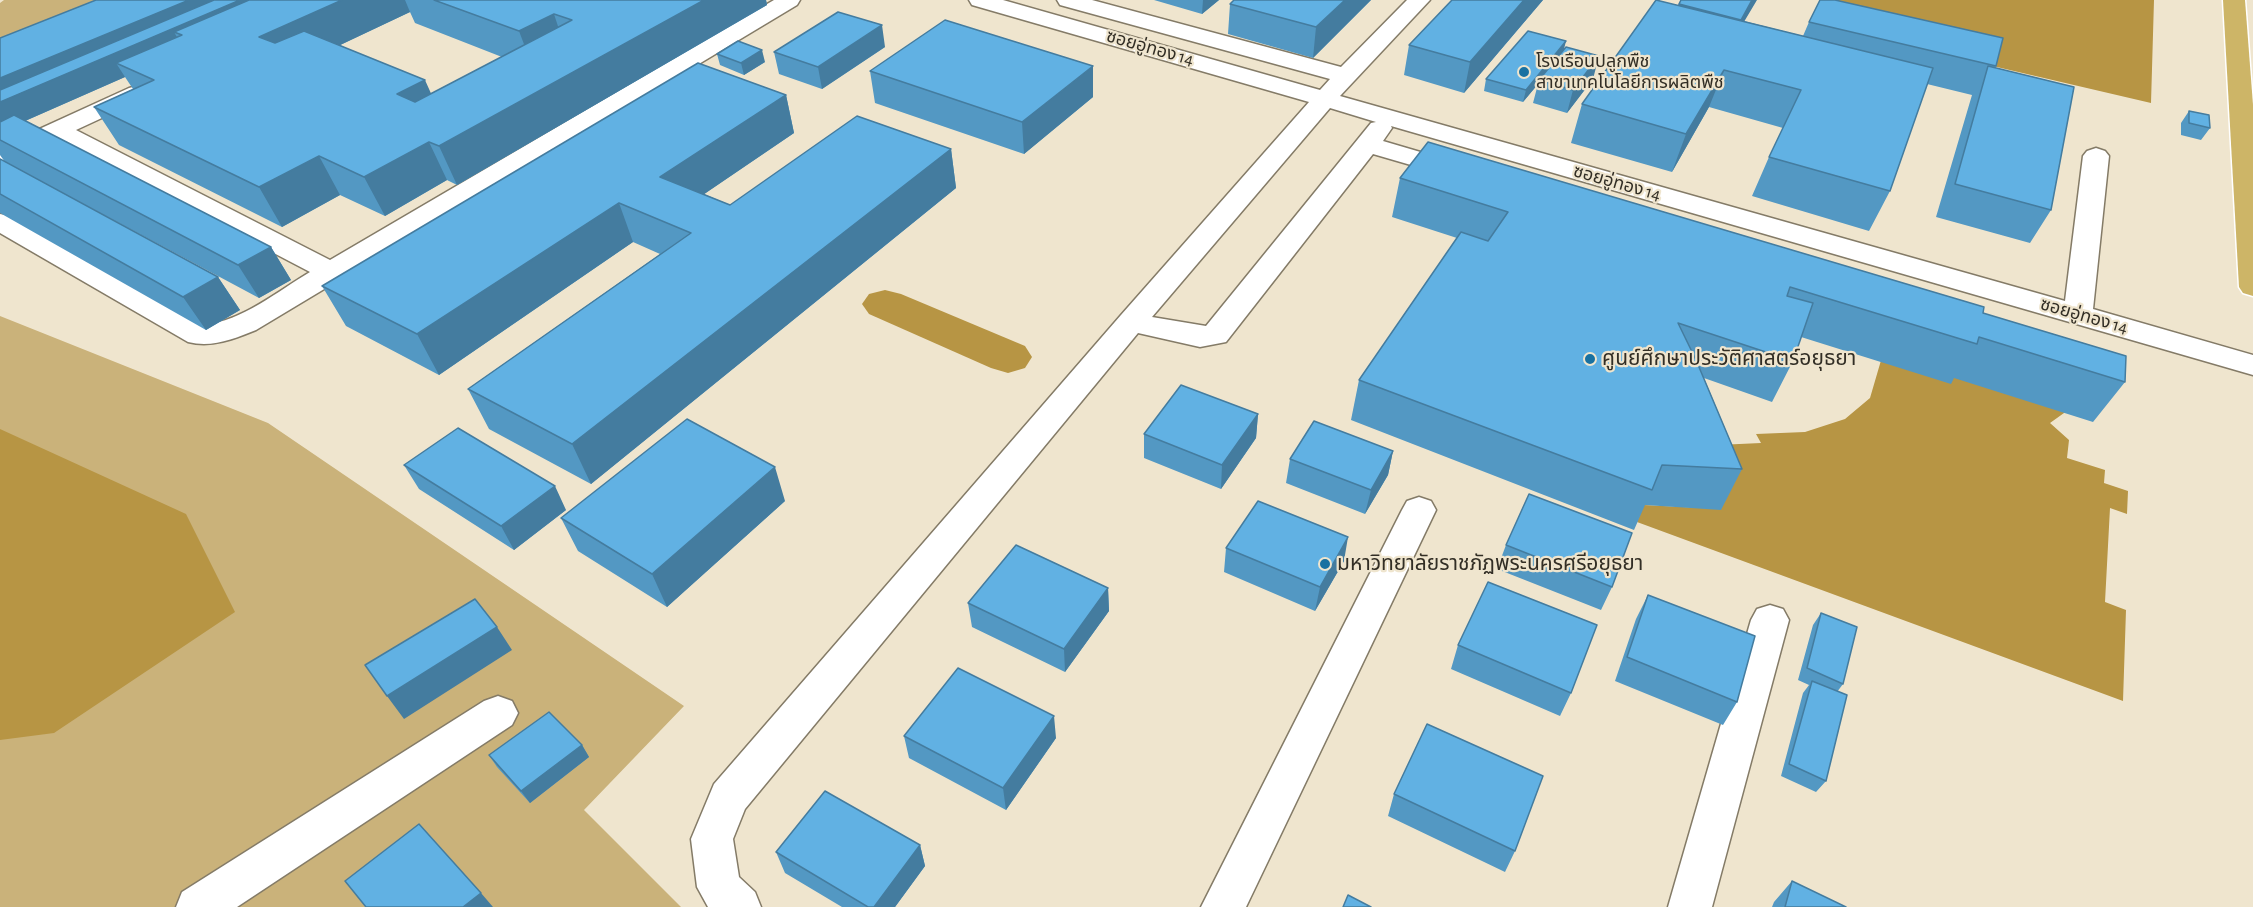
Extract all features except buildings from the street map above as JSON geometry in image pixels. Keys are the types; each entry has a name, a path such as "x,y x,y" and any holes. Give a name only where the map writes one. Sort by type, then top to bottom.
{"main road":[{"path":"2234,0 2253,287"}],"street":[{"path":"0,222 199,335 221,333 246,323 789,0"},
{"name":"ซอยอู่ทอง 14","path":"980,0 1336,87 1389,117 1855,263 2078,315 2253,365"},
{"path":"1068,0 1336,87"},
{"path":"739,907 719,887 712,839 729,797 1131,322 1336,87 1419,0"},
{"path":"0,156 162,82"},
{"path":"1131,322 1200,337 1215,335 1389,117"},
{"path":"57,130 331,272"},
{"path":"1367,144 1479,177"},
{"path":"2078,315 2096,156"},
{"path":"1223,907 1419,510"},
{"path":"1690,907 1770,620"},
{"path":"198,907 498,713"}],"shaded area":[{"path":"4,0 147,0 0,60 0,3"},
{"path":"1836,0 2154,0 2151,103 1830,28"},
{"path":"0,316 268,423 684,706 584,810 681,907 0,907"},
{"path":"1950,336 2071,408 2050,423 2069,440 2067,458 2105,470 2104,483 2128,491 2127,514 2110,508 2105,602 2126,610 2123,701 1637,522 1644,505 1721,509 1696,446 1761,443 1756,434 1805,432 1845,419 1870,398 1882,357"},
{"path":"0,429 186,514 235,612 54,733 0,740"}],"waterway":[{"path":"885,304 1008,357"}],"place":[{"name":"โรงเรือนปลูกพืช สาขาเทคโนโลยีการผลิตพืช","path":"1524,72"},
{"name":"ศูนย์ศึกษาประวัติศาสตร์อยุธยา","path":"1590,359"},
{"name":"มหาวิทยาลัยราชภัฏพระนครศรีอยุธยา","path":"1325,564"}]}
